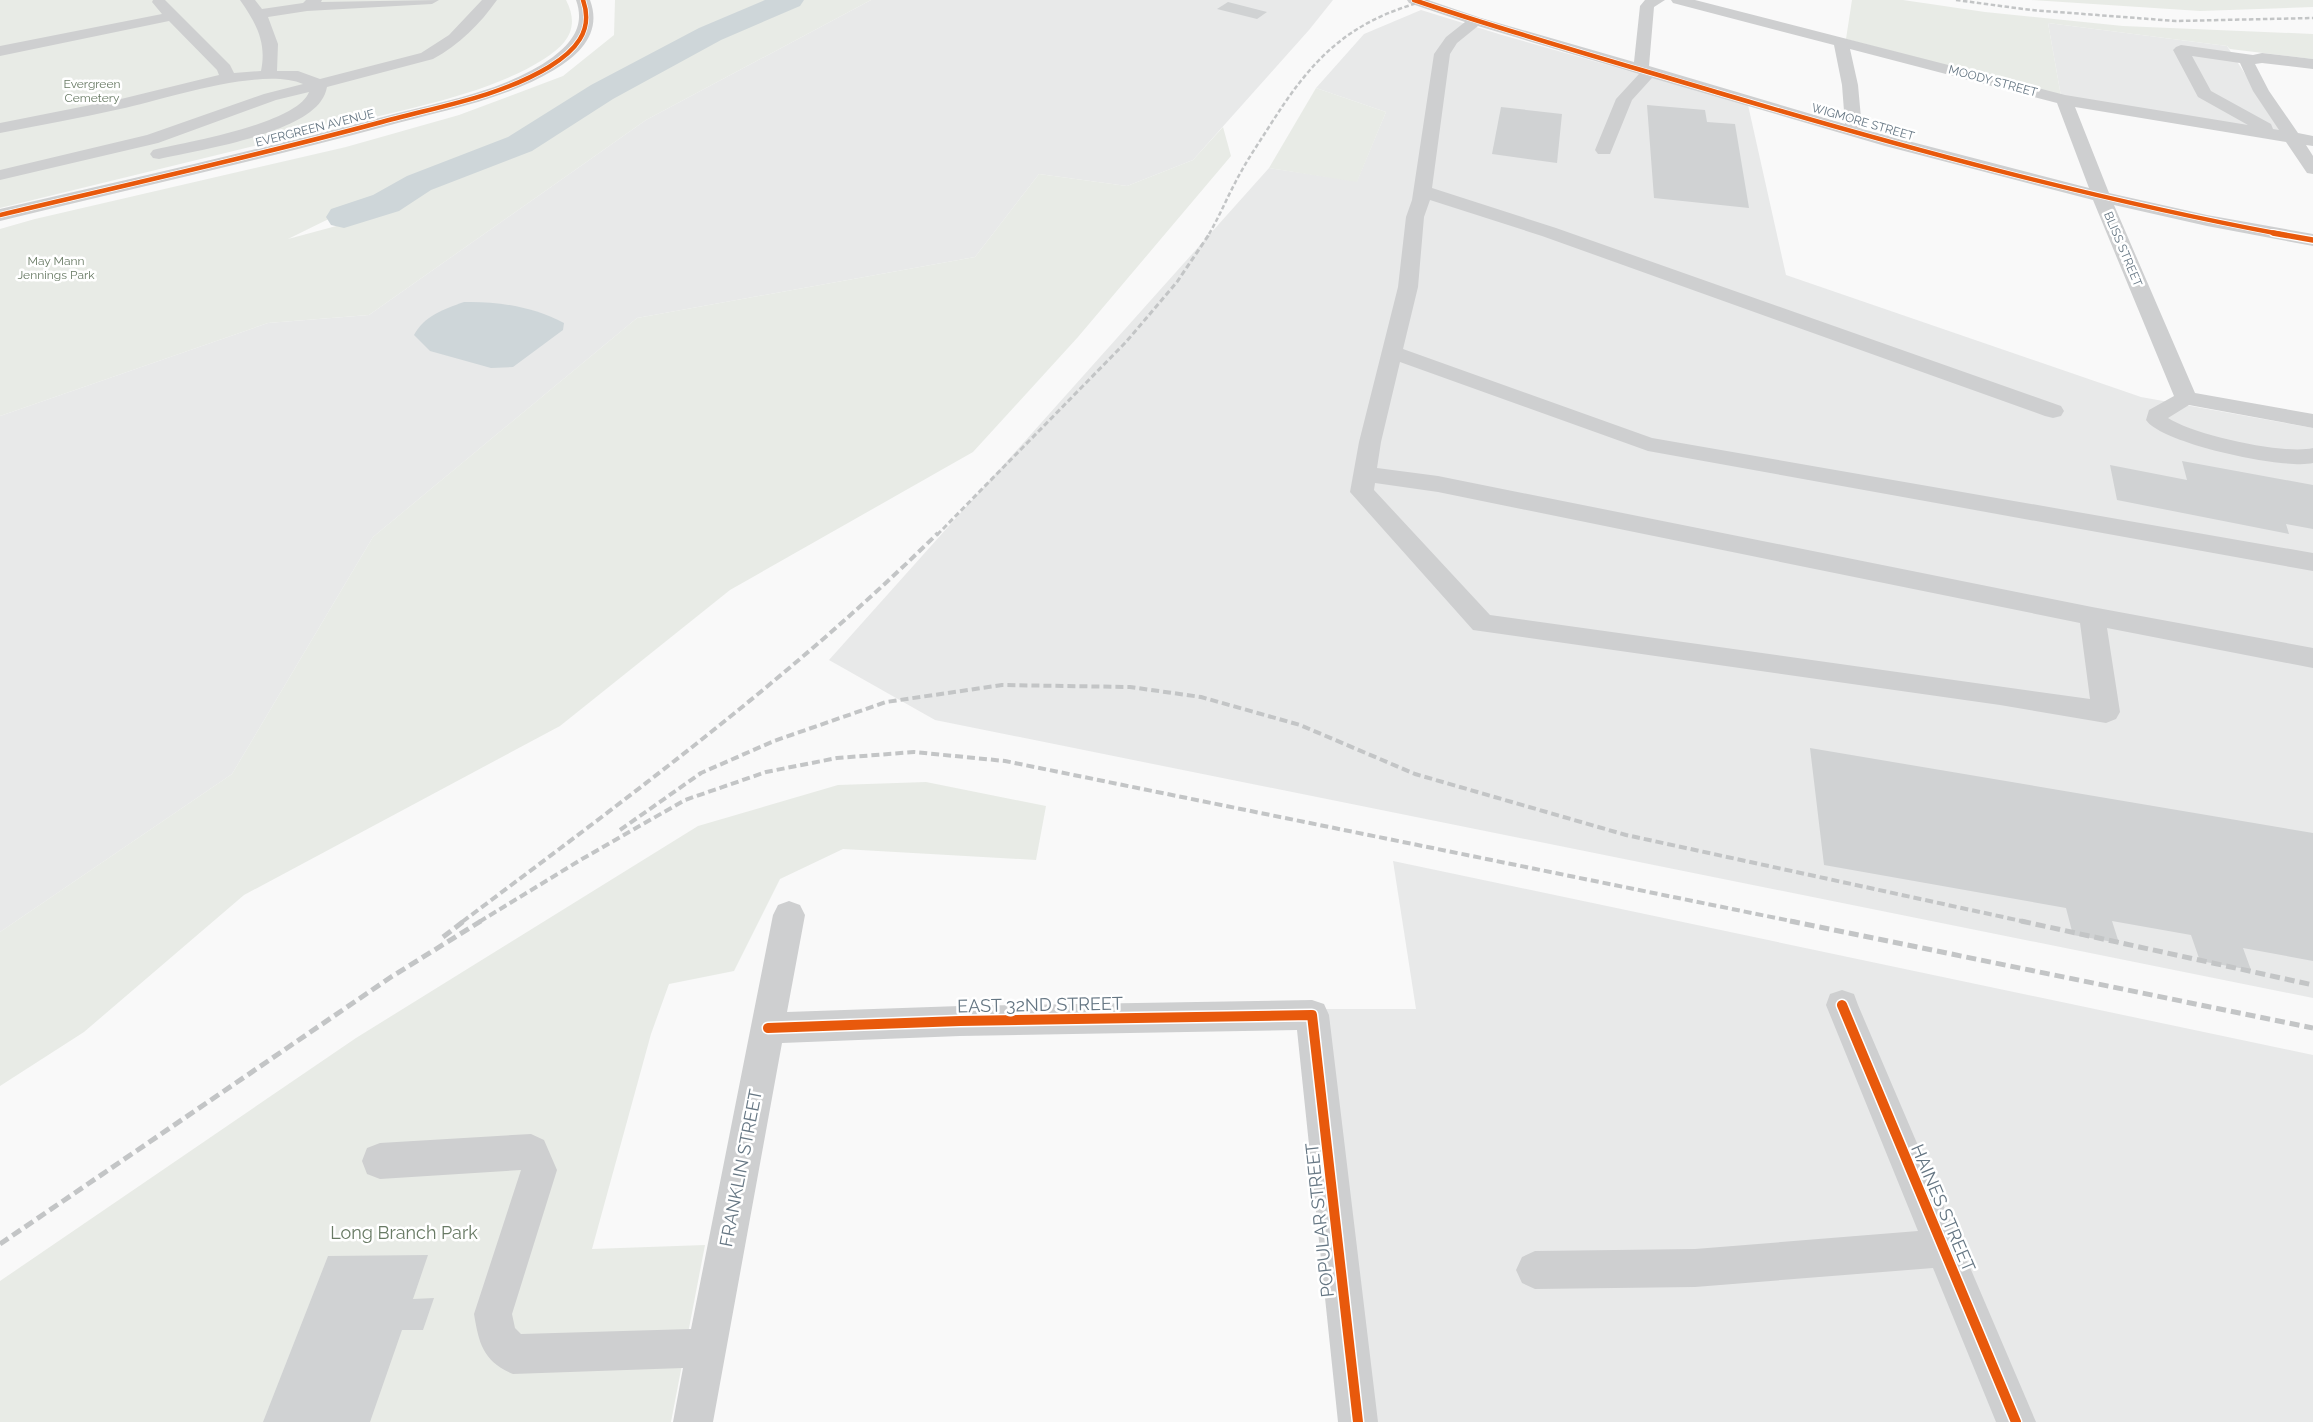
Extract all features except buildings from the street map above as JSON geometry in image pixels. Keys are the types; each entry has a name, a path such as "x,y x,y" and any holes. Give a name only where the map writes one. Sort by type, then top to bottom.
{"street":[{"path":"247,0 260,14 273,53 268,75"},
{"path":"260,14 311,3 432,0"},
{"path":"1,174 152,139 270,97 427,56 447,46 460,36 490,0"},
{"name":"EVERGREEN AVENUE","path":"0,215 318,140 498,89 548,67 575,46 584,34 588,22 588,8 583,0"},
{"name":"WIGMORE STREET","path":"1414,0 1476,21 2002,173 2101,197 2313,240"},
{"path":"1604,150 1624,99 1645,70 1647,6 1658,0"},
{"name":"MOODY STREET","path":"1678,0 2064,100 2313,141"},
{"path":"154,1 173,16 224,68 228,78"},
{"path":"0,51 173,16"},
{"path":"1476,21 1451,40 1442,54 1422,191 1414,217 1414,246 1408,287 1370,442 1362,492 1482,624 2000,695 2106,712 2092,616"},
{"path":"0,41 60,24"},
{"path":"1841,41 1850,85 1854,131"},
{"path":"2292,138 2271,132 2204,94 2181,50 2313,64"},
{"path":"2258,59 2248,61 2247,64 2313,169"},
{"path":"0,128 136,117 228,78 268,75 298,76 320,85"},
{"path":"82,173 264,128 286,120 313,103 320,94 320,85"},
{"name":"BLISS STREET","path":"2064,100 2101,197 2186,398"},
{"path":"136,117 149,126 192,125"},
{"path":"99,151 118,142 136,117"},
{"path":"1422,191 1568,239 2053,411"},
{"path":"1392,352 1648,444 2313,562"},
{"path":"2313,421 2186,398 2157,415 2161,424 2200,439 2295,458 2305,458 2313,455"},
{"path":"1365,474 1438,484 2092,616 2313,658"},
{"name":"FRANKLIN STREET","path":"693,1422 789,915"},
{"name":"HAINES STREET","path":"1842,1005 2016,1422"},
{"name":"EAST 32ND STREET","path":"768,1028 970,1021 1312,1015"},
{"name":"POPULAR STREET","path":"1312,1015 1358,1422"},
{"path":"380,1161 531,1152 539,1170 493,1314 497,1338 513,1354 707,1348"},
{"path":"1535,1270 1695,1268 1944,1248"}],"shaded area":[{"path":"871,0 1333,0 1309,30 1193,160 1127,186 1039,174 975,257 637,318 373,537 232,774 0,932 0,416 268,323 369,315 646,120"},
{"path":"1421,10 1748,105 1786,275 2141,397 2313,428 2313,998 935,720 829,660 1269,168 1357,181 1386,112 1316,88 1364,34"},
{"path":"2048,23 2227,46 2283,133 2061,96"},
{"path":"464,302 502,304 528,309 564,323 563,330 513,367 491,368 430,351 414,335 418,328 429,318"},
{"path":"1393,861 2313,1055 2313,1422 1373,1422 1326,1009 1416,1009"}],"green space":[{"name":"Evergreen Cemetery","path":"0,0 566,0 572,18 572,27 560,47 544,59 496,83 469,92 413,108 0,208"},
{"name":"May Mann Jennings Park","path":"615,0 779,0 697,33 626,72 524,134 416,176 288,239 392,211 427,184 545,140 620,91 718,36 804,0 871,0 646,120 369,315 268,323 0,416 0,229 35,219 346,147 459,115 563,76 614,35"},
{"path":"1852,0 1903,0 1985,12 2123,26 2313,34 2313,59 2048,23 2061,96 1846,39"},
{"path":"2031,0 2313,0 2313,7 2200,11"},
{"path":"1316,88 1386,112 1357,182 1269,168"},
{"path":"1223,127 1231,156 1078,337 973,452 730,590 560,726 244,895 84,1032 0,1086 0,932 232,774 373,537 637,318 975,257 1039,174 1127,186 1193,160"},
{"name":"Long Branch Park","path":"926,782 1046,806 1036,860 843,849 780,879 734,971 669,984 651,1034 592,1249 705,1245 671,1422 0,1422 0,1281 356,1038 698,826 838,785"}],"waterway":[{"path":"344,217 386,203 419,183 520,144 602,92 710,34 790,0"}],"railway":[{"path":"1209,234 1250,156 1283,105 1315,64 1352,32 1399,9 1428,0"},
{"path":"1956,0 2031,10 2176,21 2313,18"},
{"path":"937,535 1126,342 1177,282 1210,233"},
{"path":"462,922 646,783 766,687 825,638 938,533"},
{"path":"620,830 701,773 774,741 886,702 1002,685 1130,687 1201,697 1300,725 1415,774 1626,835 2026,922"},
{"path":"479,922 582,859 685,800 766,772 837,758 914,752 1005,761 1796,922"},
{"path":"443,937 464,921"},
{"path":"0,1244 391,977 481,921"},
{"path":"1790,921 2313,1028"},
{"path":"2021,921 2313,985"}],"cycle path":[{"path":"0,215 193,170 491,93 550,66 575,46 585,30 587,20 587,11 583,0"},
{"path":"1414,0 1476,21 1787,113 1996,171 2101,197 2313,240"},
{"path":"1842,1005 2016,1422"},
{"path":"768,1028 960,1021 1312,1015 1358,1422"}]}
